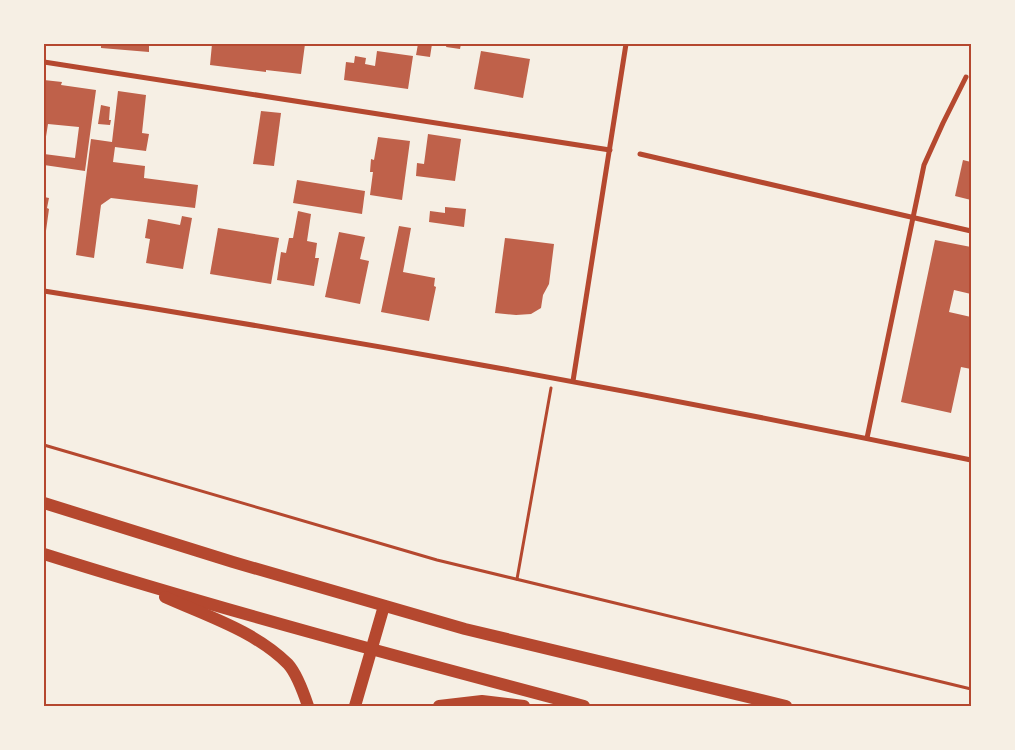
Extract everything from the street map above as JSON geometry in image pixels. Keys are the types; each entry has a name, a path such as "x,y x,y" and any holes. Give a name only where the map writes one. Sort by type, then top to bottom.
{"main road":[{"path":"44,503 233,562 465,629 786,706"},
{"path":"44,554 127,580 372,650 584,706"},
{"path":"127,580 253,637 289,665 308,706"},
{"path":"355,706 384,606"},
{"path":"439,706 482,701 524,706"}],"street":[{"path":"573,381 626,44"},
{"path":"44,62 610,150"},
{"path":"867,438 924,165 966,77"},
{"path":"640,154 971,231"},
{"path":"44,291 240,322 552,377 971,460"}],"path":[{"path":"517,579 551,396 552,377"},
{"path":"44,445 437,560 971,689"}],"building":[{"path":"101,44 149,44 149,52 101,48"},
{"path":"212,44 305,44 301,74 210,65"},
{"path":"418,44 432,44 430,57 416,55"},
{"path":"447,44 461,44 460,49 446,47"},
{"path":"377,51 413,56 408,89 344,80 346,62 354,63 355,56 366,58 365,64 375,66"},
{"path":"481,51 530,59 523,98 474,89"},
{"path":"44,80 62,82 61,85 96,90 85,171 44,165 44,154 75,158 79,127 48,124 44,149"},
{"path":"118,91 146,95 142,133 149,134 146,151 115,147 113,162 145,166 144,178 198,185 195,208 111,198 101,205 94,258 76,255 91,139 112,142"},
{"path":"101,105 110,107 110,125 98,124"},
{"path":"261,111 281,113 274,166 253,164"},
{"path":"428,134 461,139 455,181 416,176 417,163 424,164"},
{"path":"378,137 410,141 402,200 370,195 373,172 370,172 371,159 374,160"},
{"path":"963,160 971,162 971,200 955,196"},
{"path":"297,180 365,191 362,214 293,203"},
{"path":"44,197 49,198 45,238"},
{"path":"445,207 466,209 464,227 429,222 430,211 445,213"},
{"path":"298,211 311,214 307,241 317,243 315,258 319,258 314,286 277,280 281,252 286,253 289,238 293,238"},
{"path":"182,216 192,218 183,269 146,263 150,239 145,238 148,219 180,225"},
{"path":"399,226 411,228 403,272 435,278 434,286 436,287 429,321 381,312"},
{"path":"218,228 279,238 271,284 210,274"},
{"path":"339,232 365,237 360,259 369,261 360,304 325,297"},
{"path":"505,238 554,244 549,284 543,295 541,308 531,314 495,313"},
{"path":"935,240 971,247 971,294 954,290 949,312 971,317 971,369 961,367 951,413 901,402"}]}
